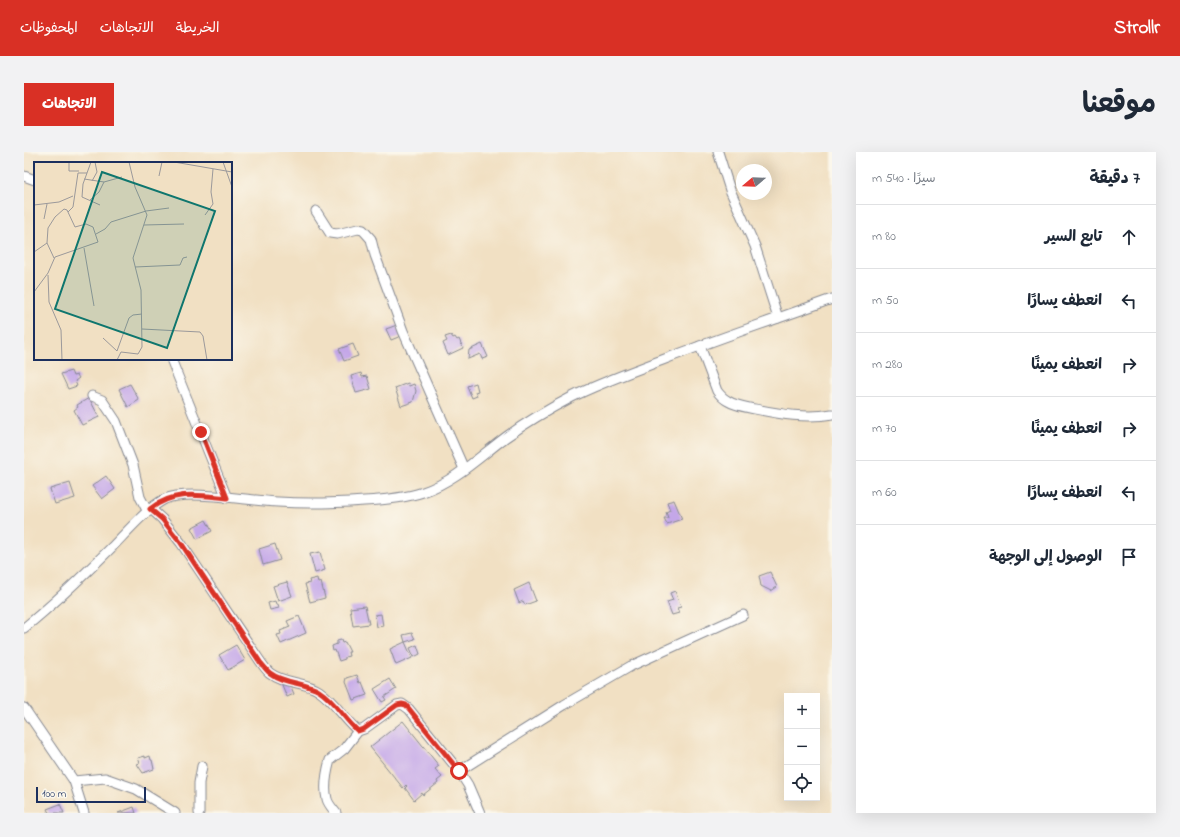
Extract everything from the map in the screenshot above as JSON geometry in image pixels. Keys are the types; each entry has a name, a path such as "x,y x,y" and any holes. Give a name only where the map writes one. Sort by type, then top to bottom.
{"street":[{"path":"718,152 730,190 755,246 778,318"},
{"path":"24,176 34,180"},
{"path":"316,211 330,232 336,234 358,229 363,230 371,238 403,330 464,469"},
{"path":"24,628 83,576 149,510 168,498 179,495 308,504 380,500 414,494 430,489 455,477 529,422 576,395 700,346 832,299"},
{"path":"700,346 717,391 721,397 729,402 776,413 805,416 832,414"},
{"path":"171,360 227,498"},
{"path":"92,396 102,400 116,421 133,465 140,497 149,510 162,519 181,543 260,662 270,673 279,678 312,687 320,692 329,699 348,722 358,731"},
{"path":"459,771 564,705 631,666 743,615"},
{"path":"336,813 327,802 326,798 328,767 330,760 344,749 358,731 364,729 397,705 402,704 409,709 459,771 468,785 480,813"},
{"path":"24,708 74,781 84,813"},
{"path":"199,813 199,783 202,766"},
{"path":"74,781 105,778 136,789 175,813"}],"building":[{"path":"397,325 401,336 391,340 386,329"},
{"path":"451,335 457,340 459,339 463,348 448,355 443,343 447,341 445,337"},
{"path":"353,344 358,356 344,361 339,349"},
{"path":"482,344 488,357 482,359 480,354 468,359 469,350"},
{"path":"71,371 73,376 77,375 79,378 75,381 77,386 68,389 61,374"},
{"path":"361,373 362,377 367,376 371,389 356,393 351,376"},
{"path":"408,383 409,386 414,384 416,391 413,402 401,406 395,388"},
{"path":"476,383 478,391 475,392 477,396 472,398 467,386"},
{"path":"130,384 139,400 128,407 119,389"},
{"path":"89,398 99,417 82,425 74,410 78,407 77,405"},
{"path":"106,476 115,489 102,499 92,486"},
{"path":"70,483 75,498 55,504 50,489"},
{"path":"674,500 682,519 667,524 664,518 668,518 666,512 670,510 667,502"},
{"path":"206,520 212,531 197,539 191,528"},
{"path":"275,544 280,560 263,565 259,549"},
{"path":"320,552 325,570 315,573 310,554"},
{"path":"770,572 777,587 771,591 761,586 759,576"},
{"path":"317,578 318,583 321,582 325,598 310,602 305,584 310,583 309,580"},
{"path":"287,582 292,596 278,601 273,586"},
{"path":"529,583 536,601 525,605 523,601 519,603 514,590"},
{"path":"675,591 681,607 677,608 679,613 672,615 667,602 673,600 670,593"},
{"path":"275,601 279,608 270,610 268,603"},
{"path":"365,606 369,624 353,626 350,608"},
{"path":"381,614 383,626 377,627 375,615"},
{"path":"299,616 306,633 281,644 277,635 281,634 280,631 290,627 287,621"},
{"path":"412,633 415,639 405,642 403,635"},
{"path":"341,640 342,643 345,642 350,652 348,652 349,656 339,661 335,650 333,651 332,646 337,644 337,641"},
{"path":"405,642 412,658 396,665 390,649"},
{"path":"236,645 245,660 228,670 219,655"},
{"path":"417,645 420,654 414,657 410,648"},
{"path":"357,675 360,683 362,682 367,695 353,700 346,682 347,678"},
{"path":"390,679 396,689 384,697 386,700 382,702 374,689"},
{"path":"289,682 294,694 287,697 282,685"},
{"path":"403,721 439,766 435,769 442,777 437,781 438,783 414,800 405,788 407,786 406,785 403,788 370,747"},
{"path":"145,756 145,758 150,756 154,769 143,773 137,764 140,763 138,758"},
{"path":"60,804 64,813 49,813 47,809"},
{"path":"134,807 136,813 118,813"}],"route":[{"path":"201,432 227,498 179,495 168,498 150,509 162,519 181,543 260,662 270,673 279,678 312,687 320,692 329,699 348,722 358,731 364,729 397,705 406,705 459,771"}]}
